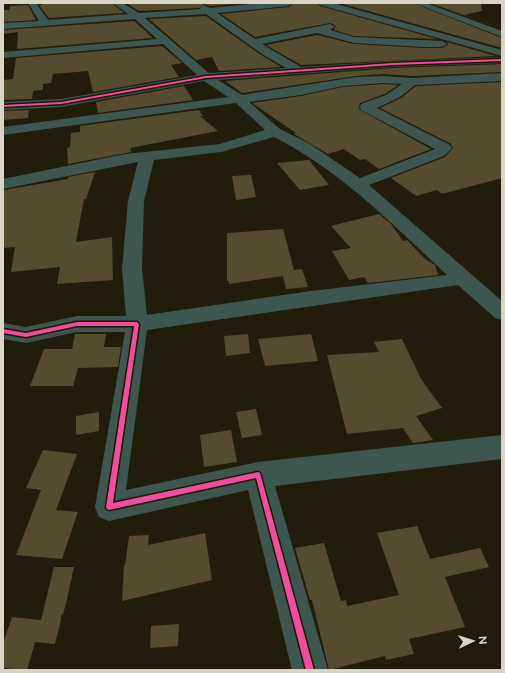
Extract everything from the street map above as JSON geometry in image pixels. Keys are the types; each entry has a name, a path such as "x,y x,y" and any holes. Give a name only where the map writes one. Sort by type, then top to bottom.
{"street":[{"path":"32,3 44,23"},
{"path":"117,3 137,16 206,77 239,99 275,132 305,147 358,184 502,313"},
{"path":"196,3 210,11 253,43 300,71"},
{"path":"3,26 44,23 77,23 137,16 210,11 288,3"},
{"path":"323,3 361,13 377,15 502,53"},
{"path":"418,3 502,34"},
{"path":"352,23 377,15"},
{"path":"253,43 337,26"},
{"path":"315,30 354,40 423,44 466,43"},
{"path":"3,55 165,40"},
{"path":"3,106 61,103 206,77 393,64 502,60"},
{"path":"3,131 301,91 344,81 388,79 412,82 502,78"},
{"path":"358,184 439,153 445,148 366,107 393,98 401,93 412,82"},
{"path":"3,184 125,159 221,148 275,132"},
{"path":"147,157 136,201 132,269 137,324 109,506 258,474 502,447"},
{"path":"3,331 26,335 77,324 137,324 311,298 450,281 462,276"},
{"path":"258,474 310,670"}],"building":[{"path":"41,3 112,3 124,13 49,18 39,5 42,5"},
{"path":"126,3 246,3 210,6 204,4 199,8 139,11"},
{"path":"294,3 318,3 320,6 437,39 354,36 334,30 336,26 330,23 255,37 221,14 289,7"},
{"path":"339,3 413,3 502,38 502,48"},
{"path":"430,3 481,3 482,11 464,15 502,29"},
{"path":"28,5 36,20 3,22 3,10 9,10 10,6"},
{"path":"206,16 261,55 281,67 219,71 212,57 196,60 149,19"},
{"path":"134,21 153,38 17,49 18,32 3,34 3,30"},
{"path":"317,35 354,44 423,48 442,48 448,45 447,42 496,56 301,65 266,45"},
{"path":"162,46 182,63 171,65 179,77 93,92 88,71 53,74 51,83 43,84 43,90 33,91 32,99 3,100 3,80 13,79 16,58"},
{"path":"502,64 502,72 412,76 383,74 356,76 242,93 225,81 393,68"},
{"path":"502,82 502,178 442,194 437,190 416,196 391,178 445,157 453,148 451,144 380,108 401,98 416,86"},
{"path":"383,84 398,85 385,94 360,103 360,110 431,149 379,169 365,159 360,160 344,149 328,154 294,134 296,133 252,103 301,96 343,87"},
{"path":"184,86 193,100 98,113 96,102"},
{"path":"29,110 28,118 3,120 3,111"},
{"path":"199,110 203,116 200,116 218,131 130,148 131,152 68,164 67,148 70,147 71,133 80,132 80,126"},
{"path":"309,160 329,185 300,190 277,163"},
{"path":"95,172 86,199 84,199 76,242 112,237 113,280 57,284 60,267 11,272 15,247 3,248 4,190 68,179 68,177"},
{"path":"251,175 256,197 236,200 232,176"},
{"path":"379,214 391,224 403,241 407,240 424,258 435,265 438,275 368,283 364,277 349,280 332,251 351,248 331,226"},
{"path":"283,229 294,270 302,269 308,287 286,289 283,276 229,284 229,281 227,281 227,233"},
{"path":"75,334 106,334 104,347 121,347 118,367 78,368 73,386 30,386 44,349 72,349"},
{"path":"248,334 250,353 226,356 224,336"},
{"path":"311,334 318,361 265,366 258,339"},
{"path":"402,339 421,379 442,408 416,416 433,440 413,443 403,428 347,434 327,355 379,352 374,342"},
{"path":"256,409 262,435 242,438 236,412"},
{"path":"99,412 99,431 76,435 76,416"},
{"path":"231,430 237,462 204,467 200,435"},
{"path":"43,450 77,454 56,510 78,512 62,559 16,555 41,490 26,488"},
{"path":"417,526 430,559 480,548 489,567 445,577 465,627 409,639 414,654 386,660 385,656 329,670 312,600 310,600 295,548 324,543 341,601 346,600 347,606 399,595 377,533"},
{"path":"205,533 212,580 122,601 124,565 129,536 149,535 148,545"},
{"path":"54,567 74,567 55,644 35,642 27,670 3,668 3,643 12,617 41,620"},
{"path":"179,624 178,646 150,648 151,626"}],"cycle path":[{"path":"3,106 61,103 206,77 393,64 502,60"},
{"path":"3,331 26,335 77,324 137,324 109,507 258,475 310,670"}]}
